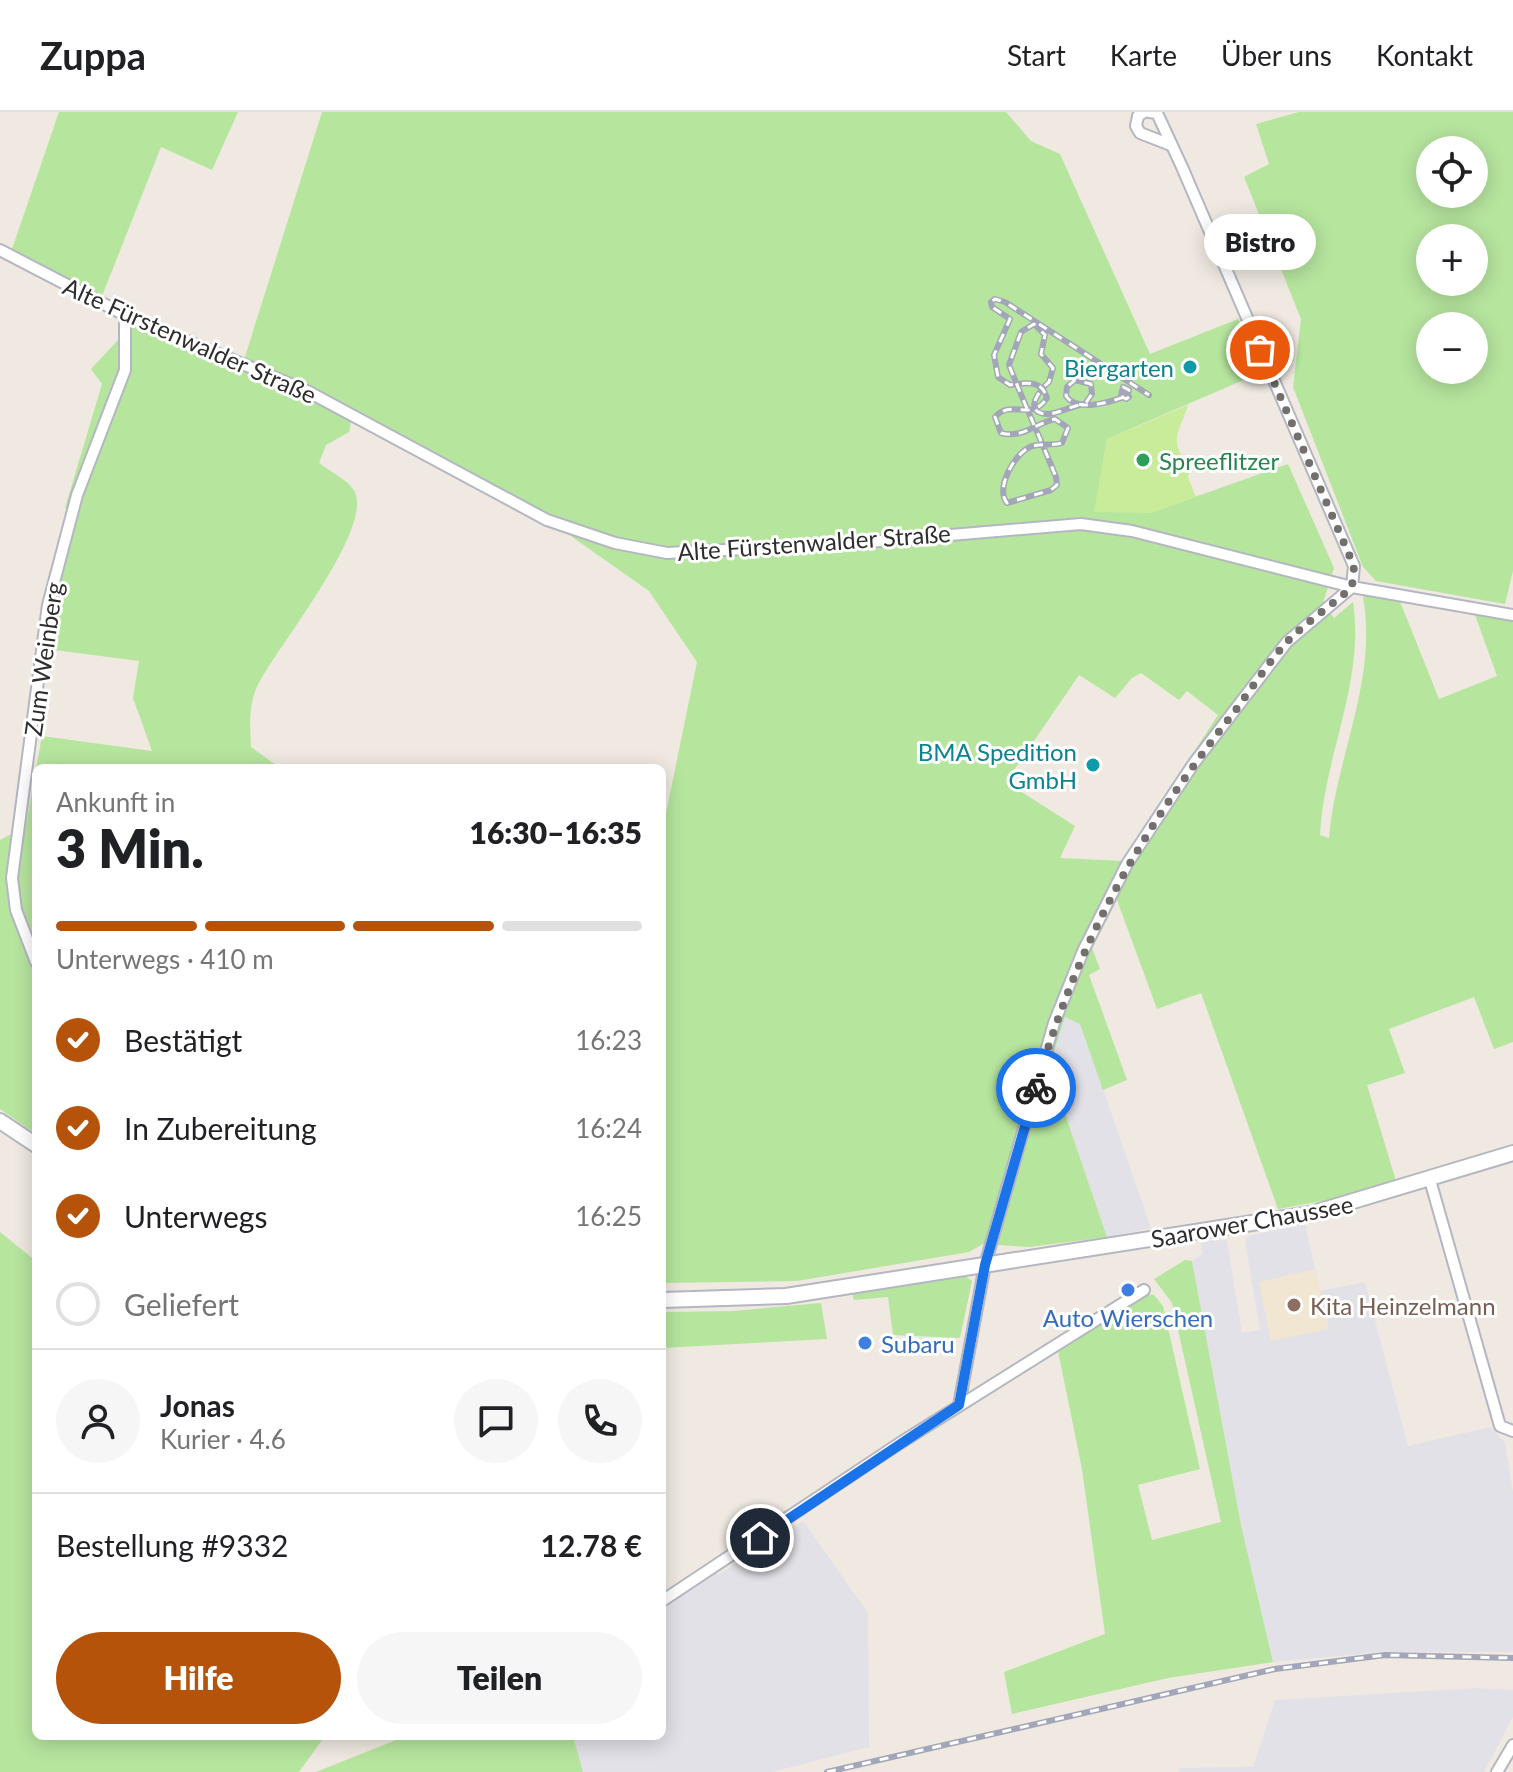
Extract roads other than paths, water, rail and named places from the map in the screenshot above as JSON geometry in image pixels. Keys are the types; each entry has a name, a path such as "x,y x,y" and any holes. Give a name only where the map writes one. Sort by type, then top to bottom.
{"main road":[{"path":"0,1121 32,1142"},
{"name":"Saarower Chaussee","path":"666,1300 786,1296 1310,1214 1513,1153"}],"street":[{"path":"959,1405 985,1265 1054,1023 1083,951 1121,876 1194,763 1287,642 1352,587 1354,566 1171,145 1150,112 1138,116 1136,126 1140,133 1171,145"},
{"name":"Alte Fürstenwalder Straße","path":"0,250 125,315 307,391 547,520 615,543 667,553 857,543 1081,524 1132,531 1352,587 1513,615"},
{"name":"Zum Weinberg","path":"32,952 16,910 12,878 45,621 77,495 125,370 125,315"},
{"path":"1430,1180 1500,1426 1513,1431"},
{"path":"666,1598 959,1405 1144,1290"},
{"path":"1497,1772 1513,1745"}],"railway":[{"path":"1129,397 1126,399 1121,396 1123,387 1129,390 1127,396 1120,398 1112,401 1094,405 1086,405 1078,404 1066,396 1067,387 1075,380 1091,384 1092,394 1085,404 1080,405 1076,406 1051,414 1040,413 1036,410 1034,405 1035,400 1041,390 1045,385 1049,382 1053,368 1041,354 1045,335 1034,324 1021,332 1009,365 1015,379 1021,393 1027,407 1032,421 1038,435 1044,449 1056,477 1057,485 1051,490 1007,503 1003,489 1008,472 1018,457 1034,446 1041,445 1046,445 1050,445 1062,443 1068,428 1055,419 1048,421 1042,424 1035,427 1029,430 1016,434 1001,433 995,417 1001,412 1015,409 1021,410 1028,410 1035,409 1041,405 1047,398 1045,392 1041,388 1037,385 1027,383 1021,384 1016,384 1010,385 998,377 994,355 1010,319 992,307 991,302 995,299 1005,302 1149,395"},
{"path":"827,1772 1275,1669 1385,1655 1513,1658"}],"place":[{"name":"Bistro","path":"1260,350"},
{"name":"Biergarten","path":"1190,367"},
{"name":"Spreeflitzer","path":"1143,460"},
{"name":"BMA Spedition GmbH","path":"1093,765"},
{"name":"Auto Wierschen","path":"1128,1290"},
{"name":"Kita Heinzelmann","path":"1294,1305"},
{"name":"Subaru","path":"865,1343"}]}
